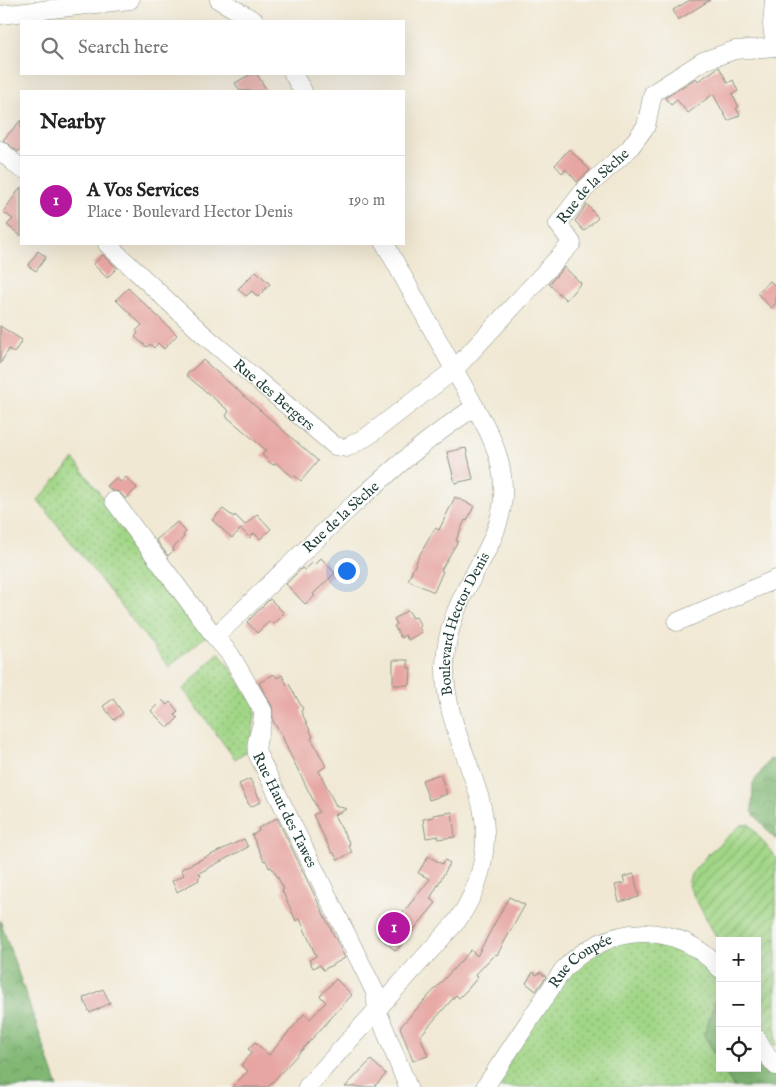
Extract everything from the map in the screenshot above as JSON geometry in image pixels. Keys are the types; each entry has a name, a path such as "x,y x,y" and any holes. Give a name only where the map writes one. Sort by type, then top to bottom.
{"street":[{"path":"0,16 130,0"},
{"path":"219,0 253,20"},
{"path":"774,0 772,25 776,47"},
{"name":"Rue de la Sèche","path":"454,370 572,243 558,224 585,188 630,149 646,126 653,94 703,61 735,50 776,47"},
{"path":"294,75 302,90"},
{"path":"0,150 20,168"},
{"name":"Rue des Bergers","path":"108,245 204,335 335,446 346,448 368,436 454,370"},
{"name":"Boulevard Hector Denis","path":"307,1087 449,931 463,912 476,887 483,860 485,835 480,799 454,724 445,680 447,644 453,617 460,600 494,538 503,506 503,482 499,457 495,443 385,245"},
{"name":"Rue de la Sèche","path":"215,637 308,547 428,439 475,407"},
{"name":"Rue Haut des Tawes","path":"114,501 215,637 230,654 263,711 264,718 256,746 258,753 374,992 377,1010 408,1087"},
{"path":"677,622 776,579"},
{"name":"Rue Coupée","path":"485,1087 563,970 578,956 597,944 621,935 636,933 659,935 679,940 710,958 716,965"},
{"path":"761,1046 776,1066"}],"green space":[{"path":"74,459 206,636 169,667 38,500"},
{"path":"219,652 256,707 251,748 235,759 183,689"},
{"path":"770,759 776,761 776,840 752,812 753,783"},
{"path":"749,824 776,858 776,1045 765,1047 761,1040 761,937 716,937 688,885 691,874 709,853 741,825"},
{"path":"0,920 58,1087 0,1087"},
{"path":"623,938 681,945 716,971 716,999 704,1035 716,1055 716,1072 725,1072 734,1087 490,1087 567,971"},
{"path":"716,999 716,1055 704,1035"},
{"path":"761,1060 776,1076 776,1087 734,1087 725,1072 761,1072"}],"building":[{"path":"690,0 710,0 678,20 673,10"},
{"path":"719,67 728,83 733,80 738,91 732,94 739,107 736,108 740,115 728,121 713,94 688,113 677,100 671,105 665,98 696,78 698,81"},
{"path":"249,75 258,75 266,90 239,90 235,83"},
{"path":"20,121 20,149 18,152 3,140"},
{"path":"569,149 590,170 577,182 566,169 562,173 555,165"},
{"path":"20,188 20,235 7,225 13,219 3,212"},
{"path":"587,204 598,218 584,231 575,221"},
{"path":"38,251 46,257 36,271 28,266"},
{"path":"103,255 117,268 107,278 93,264"},
{"path":"564,267 581,283 566,300 549,284"},
{"path":"256,271 270,284 258,297 252,291 246,296 238,289"},
{"path":"770,281 776,287 776,303 771,308 757,293"},
{"path":"128,288 177,335 164,349 158,343 154,348 150,344 147,347 135,337 138,333 136,331 142,325 116,300"},
{"path":"0,326 22,340 14,353 9,349 0,364"},
{"path":"203,360 318,461 301,481 276,463 273,465 262,455 266,450 226,416 229,411 186,375"},
{"path":"466,448 473,479 455,483 447,452"},
{"path":"126,477 137,488 126,499 119,492 112,491 107,486 116,478 121,482"},
{"path":"455,497 474,506 467,521 465,520 456,540 458,541 441,570 443,571 434,592 408,580 435,528 439,530"},
{"path":"223,509 234,517 235,515 245,525 257,514 271,529 260,539 254,533 250,538 241,529 232,538 212,520"},
{"path":"177,522 186,532 168,556 156,540"},
{"path":"321,558 335,573 313,594 315,596 305,604 286,584 302,568 305,570"},
{"path":"270,599 284,613 273,624 270,621 257,633 247,622"},
{"path":"408,610 413,618 416,617 422,632 408,640 405,635 401,638 394,626 397,624 394,619"},
{"path":"393,660 408,660 408,668 411,668 410,685 393,685"},
{"path":"274,674 277,678 282,675 303,709 301,711 313,737 311,738 326,766 319,771 336,806 347,809 334,815 350,844 348,845 352,852 338,860 332,853 313,815 319,812 282,735 273,721 272,706 259,683"},
{"path":"113,699 123,713 114,720 103,706"},
{"path":"162,700 167,705 170,702 178,711 175,715 178,718 168,728 151,711"},
{"path":"440,774 447,794 429,800 422,780"},
{"path":"250,779 261,802 250,807 239,784"},
{"path":"452,812 455,837 437,839 439,836 426,838 423,819 434,817 433,815"},
{"path":"277,818 345,958 323,970 320,965 313,968 309,960 316,956 300,919 296,921 282,890 284,889 271,867 269,868 266,860 264,861 252,835 259,831 258,828"},
{"path":"244,839 248,847 199,873 201,876 198,878 199,880 177,892 172,881 184,875 181,869"},
{"path":"428,856 442,864 445,860 450,863 430,899 436,903 396,951 377,935 393,917 397,920 430,879 418,873"},
{"path":"634,874 639,897 619,902 615,885 625,883 623,877"},
{"path":"509,897 525,905 497,955 495,954 475,975 478,977 468,989 459,998 456,995 420,1036 428,1056 413,1061 400,1027 471,950 477,956"},
{"path":"533,972 537,975 540,972 546,977 536,991 526,983"},
{"path":"336,979 352,995 268,1087 232,1087 248,1071 241,1065 252,1052 248,1049 255,1042 269,1055 304,1014 310,1019 326,1002 320,996"},
{"path":"103,989 110,1003 90,1013 83,998"},
{"path":"371,1060 386,1074 374,1087 345,1087"}],"place":[{"name":"A Vos Services","path":"394,928"}]}
